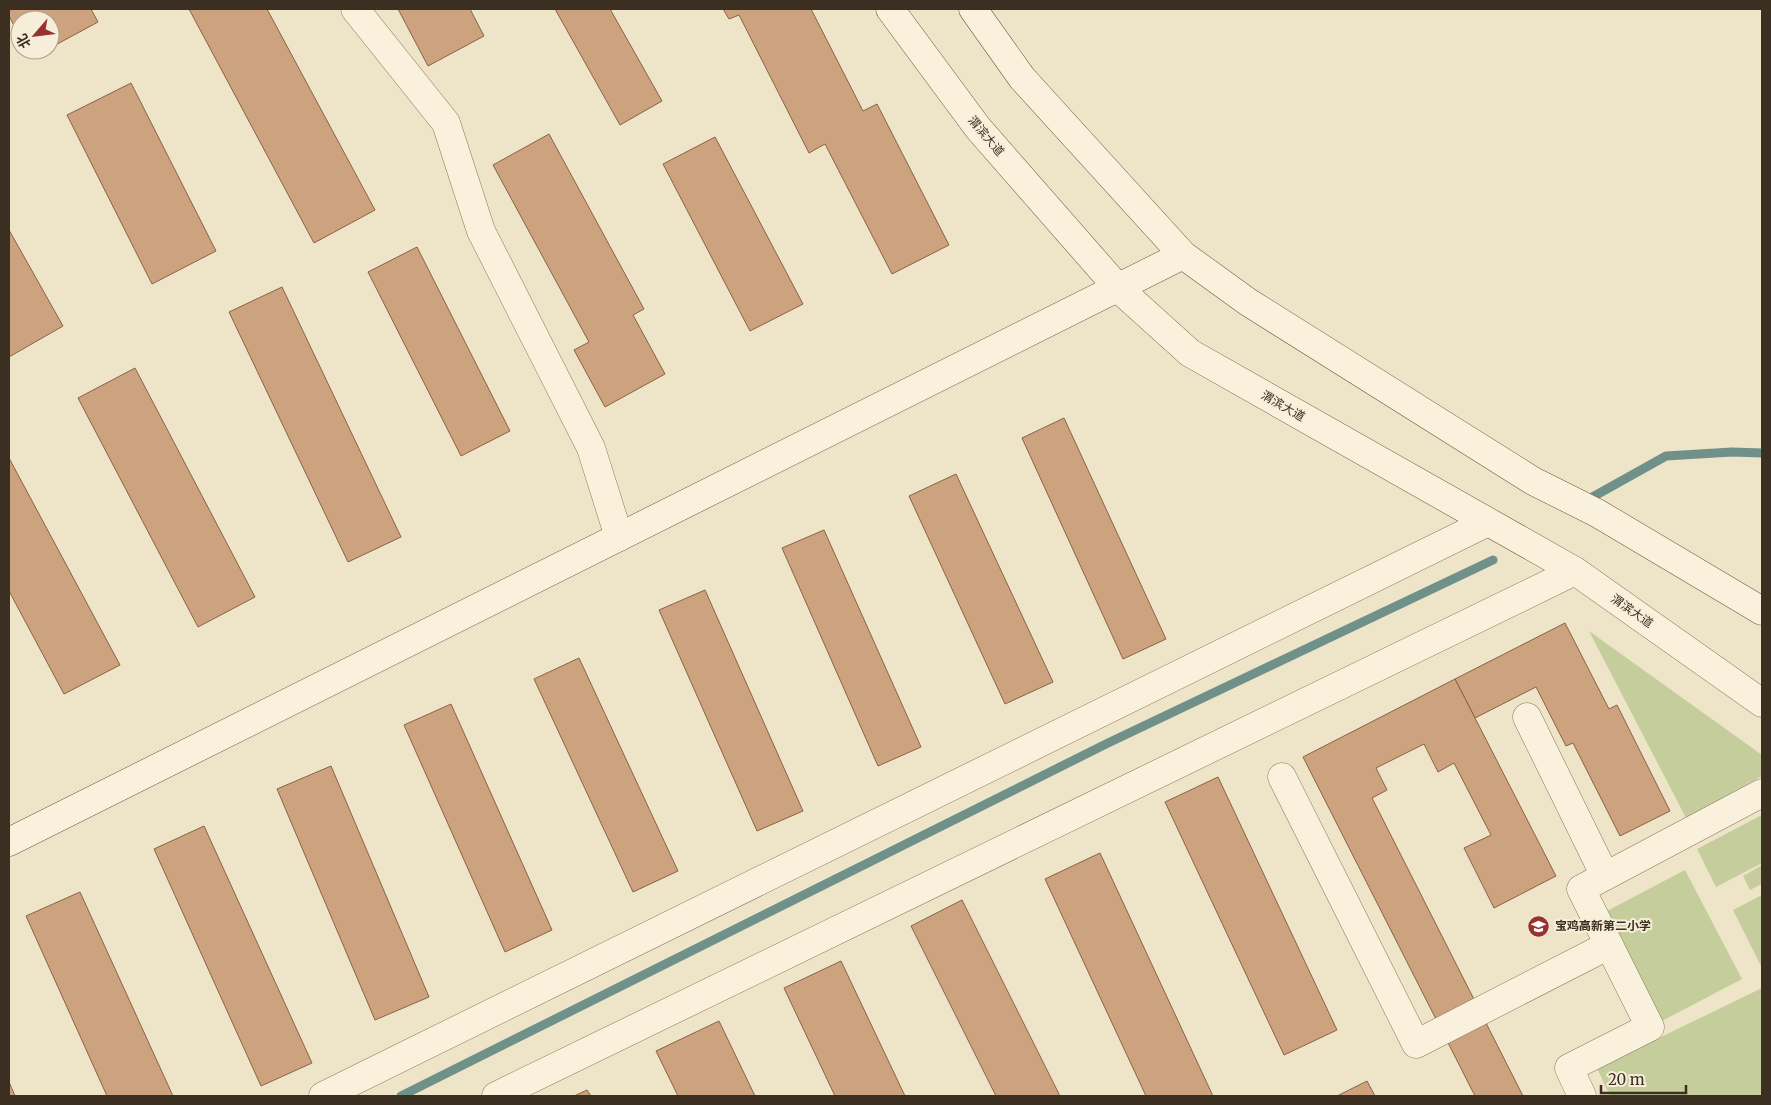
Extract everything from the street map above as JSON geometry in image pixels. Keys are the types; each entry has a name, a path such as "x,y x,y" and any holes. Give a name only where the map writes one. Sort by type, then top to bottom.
{"street":[{"path":"355,9 446,123 481,231 591,448 619,537"},
{"name":"渭滨大道","path":"890,9 978,128 1118,288 1190,353 1575,571 1762,703"},
{"path":"973,9 1022,78 1183,255 1248,302 1533,481 1597,513 1762,611"},
{"path":"9,842 1183,255"},
{"path":"323,1096 1488,522"},
{"path":"496,1096 1575,571"},
{"path":"1527,717 1605,876"},
{"path":"1282,777 1416,1044 1609,945"},
{"path":"1582,1096 1569,1068 1650,1027 1581,889 1762,793"}],"green space":[{"path":"1589,631 1762,755 1762,776 1686,818"},
{"path":"1762,815 1762,863 1716,887 1697,849"},
{"path":"1762,865 1762,884 1750,890 1743,876"},
{"path":"1685,870 1742,979 1662,1021 1605,912"},
{"path":"1762,895 1762,968 1733,910"},
{"path":"1762,988 1762,1096 1610,1096 1597,1068"}],"building":[{"path":"9,9 91,9 98,22 60,43 60,10 10,10 10,18"},
{"path":"189,9 267,9 375,210 314,243"},
{"path":"398,9 470,9 484,36 428,66"},
{"path":"555,9 610,9 662,101 620,125"},
{"path":"723,9 811,9 863,111 877,104 949,245 892,274 825,144 809,153 739,15 729,19"},
{"path":"131,83 216,251 152,284 67,115"},
{"path":"549,134 644,309 633,315 665,374 605,407 574,350 589,342 493,165"},
{"path":"715,137 803,304 750,331 663,164"},
{"path":"9,230 63,326 9,357"},
{"path":"417,247 510,431 461,456 368,272"},
{"path":"282,287 401,537 348,562 229,312"},
{"path":"135,368 255,597 198,627 78,398"},
{"path":"1064,418 1166,639 1123,659 1022,438"},
{"path":"9,458 120,665 64,694 9,591"},
{"path":"956,474 1053,682 1005,704 909,496"},
{"path":"824,530 921,747 878,766 782,548"},
{"path":"705,590 803,811 757,831 659,610"},
{"path":"1565,623 1609,709 1617,705 1670,811 1620,836 1573,743 1566,746 1536,687 1475,718 1455,679"},
{"path":"579,658 678,871 633,892 534,679"},
{"path":"1455,679 1556,876 1494,908 1464,848 1491,835 1454,763 1438,772 1424,744 1376,768 1387,790 1372,798 1523,1096 1475,1096 1303,757"},
{"path":"451,704 552,930 505,952 404,725"},
{"path":"331,766 429,997 375,1020 277,789"},
{"path":"1218,777 1337,1030 1284,1055 1165,802"},
{"path":"204,826 312,1063 261,1086 154,849"},
{"path":"1100,853 1213,1096 1146,1096 1045,879"},
{"path":"80,892 173,1096 107,1096 26,916"},
{"path":"962,900 1060,1096 996,1096 911,926"},
{"path":"841,961 905,1096 835,1096 784,988"},
{"path":"719,1021 755,1096 678,1096 656,1051"},
{"path":"1367,1081 1375,1096 1337,1096"},
{"path":"9,1082 15,1096 9,1096"},
{"path":"587,1090 591,1096 574,1096"}],"waterway":[{"path":"1589,499 1666,456 1732,452 1762,453"},
{"path":"401,1096 1108,743 1493,560"}],"place":[{"name":"宝鸡高新第二小学","path":"1539,926"}]}
